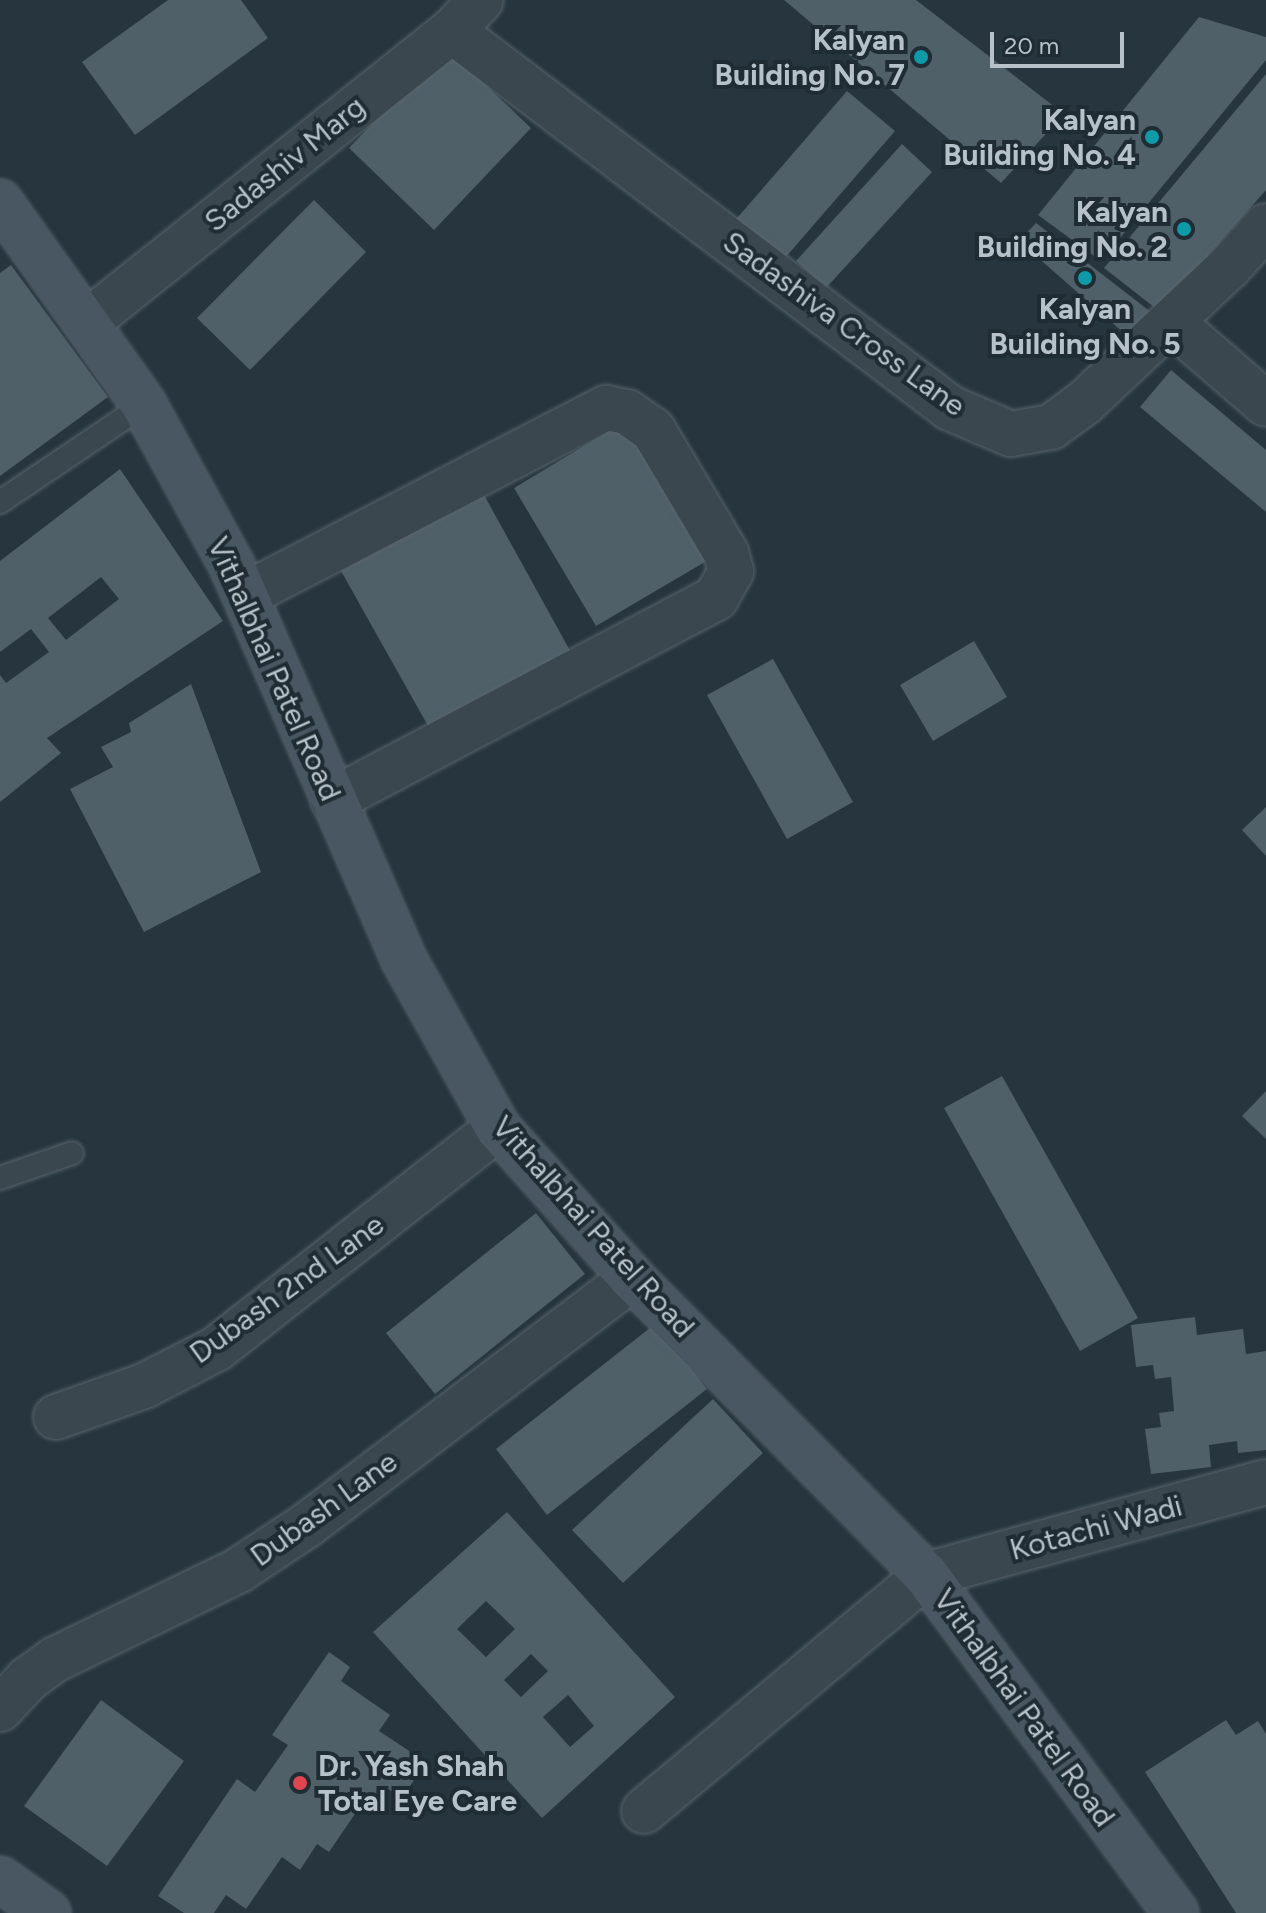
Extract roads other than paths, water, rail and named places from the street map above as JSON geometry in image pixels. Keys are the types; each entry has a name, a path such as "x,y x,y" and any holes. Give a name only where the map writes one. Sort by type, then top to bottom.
{"main road":[{"name":"Vithalbhai Patel Road","path":"0,202 144,405 245,595 403,958 498,1128 632,1278 926,1575 1176,1913"},
{"path":"0,1879 48,1913"}],"street":[{"name":"Sadashiva Cross Lane","path":"466,15 950,408 1011,434 1051,427 1084,403 1171,322 1266,226"},
{"name":"Sadashiv Marg","path":"86,323 466,15"},
{"path":"1171,322 1266,404"},
{"path":"245,595 606,408 627,412 653,430 726,553 731,571 716,598 333,800"},
{"name":"Dubash 2nd Lane","path":"56,1417 144,1386 216,1349 498,1128"},
{"name":"Dubash Lane","path":"0,1709 28,1679 56,1659 239,1570 307,1525 632,1278"},
{"name":"Kotachi Wadi","path":"926,1575 1266,1482"},
{"path":"644,1811 926,1575"}],"lane":[{"path":"0,502 144,405"},
{"path":"0,1178 72,1153"}],"place":[{"name":"Kalyan Building No. 7","path":"921,57"},
{"name":"Kalyan Building No. 4","path":"1152,137"},
{"name":"Kalyan Building No. 2","path":"1184,229"},
{"name":"Kalyan Building No. 5","path":"1085,278"},
{"name":"Dr. Yash Shah Total Eye Care","path":"300,1783"}]}
